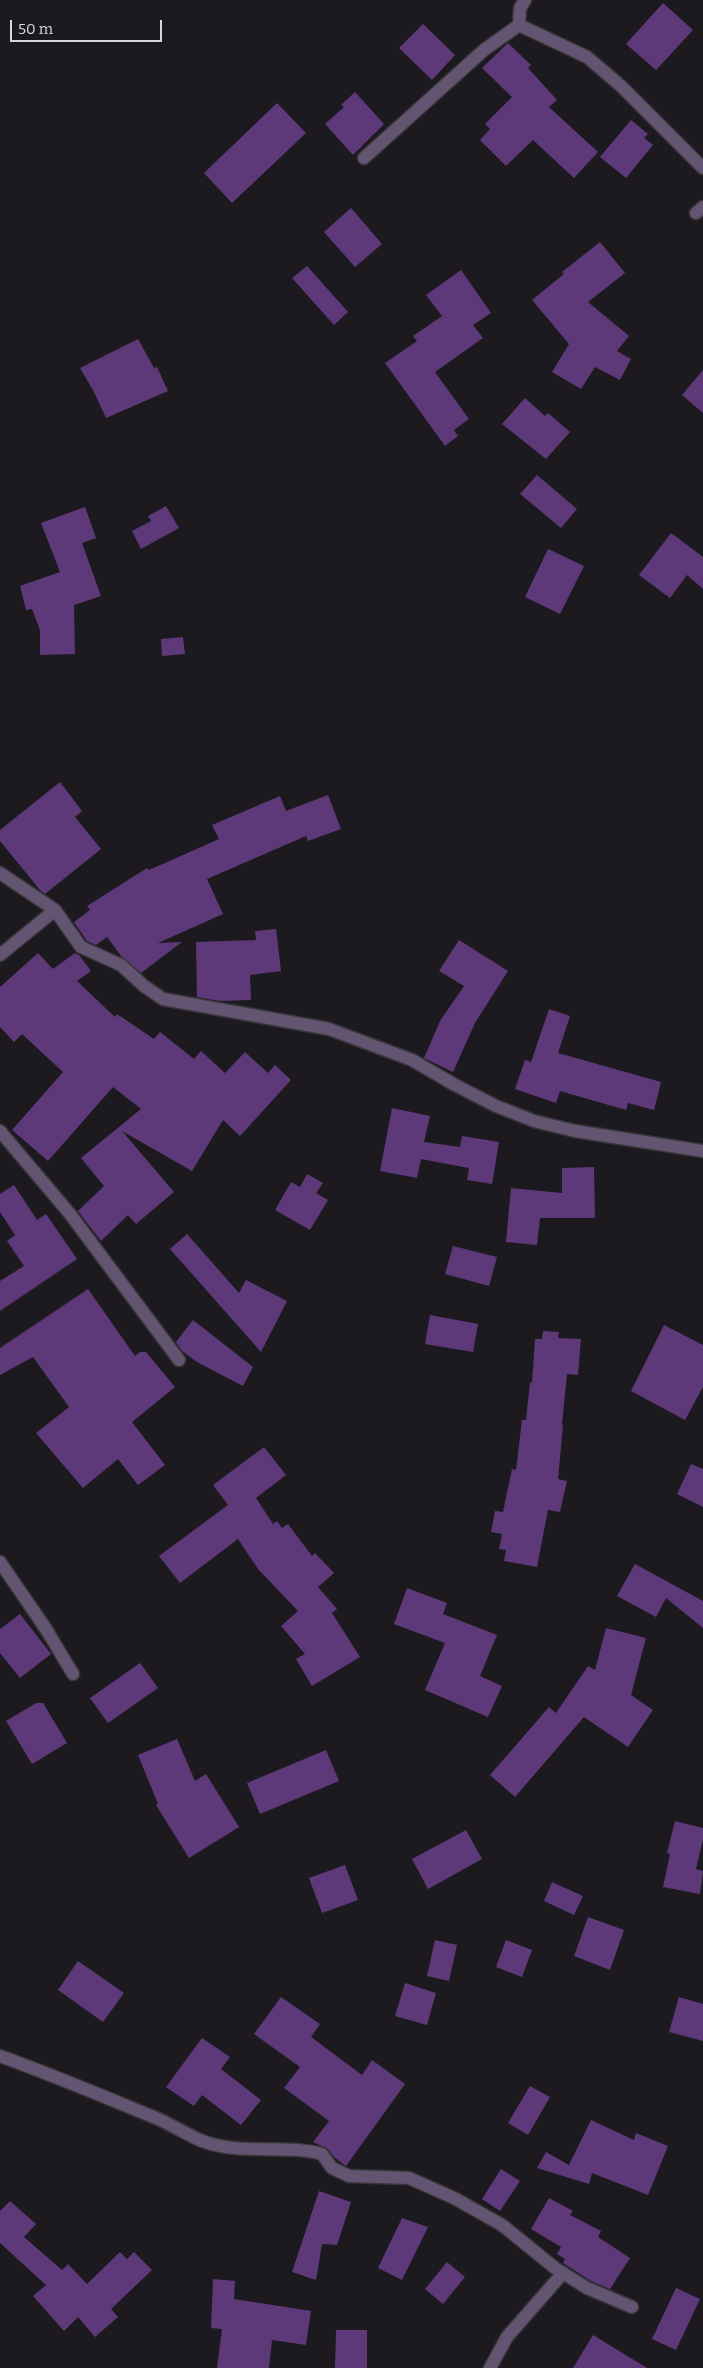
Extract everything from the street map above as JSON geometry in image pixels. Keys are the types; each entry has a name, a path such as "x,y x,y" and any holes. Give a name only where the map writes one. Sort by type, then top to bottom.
{"street":[{"path":"519,25 520,8 525,0"},
{"path":"364,158 484,50 519,25"},
{"path":"519,25 587,57 621,86 703,168"},
{"path":"0,873 55,910 81,947 121,965 144,986 164,999 329,1029 412,1060 455,1086 496,1106 534,1121 575,1131 703,1151"},
{"path":"0,955 55,910"},
{"path":"0,1131 70,1214 179,1360"},
{"path":"0,1562 46,1629 73,1674"},
{"path":"0,2056 116,2101 204,2142 225,2147 304,2149 322,2154 332,2168 349,2176 409,2178 454,2198 502,2225 563,2273 587,2288 632,2307"},
{"path":"490,2368 507,2337 563,2273"}],"building":[{"path":"663,3 693,30 656,70 626,44"},
{"path":"423,24 455,55 432,80 399,48"},
{"path":"508,43 531,65 528,68 557,100 549,107 598,152 574,178 533,140 506,166 480,140 490,129 485,124 512,97 482,68"},
{"path":"355,92 384,124 353,155 325,124 344,107 341,105"},
{"path":"277,103 306,133 232,203 204,173"},
{"path":"631,120 648,134 644,138 653,145 626,178 600,157"},
{"path":"351,208 382,244 355,267 324,232"},
{"path":"600,242 625,273 588,302 629,336 617,351 631,359 620,380 595,367 581,389 552,372 569,344 532,300 564,274 562,272"},
{"path":"307,266 348,312 334,325 292,278"},
{"path":"461,270 491,313 473,325 483,338 435,372 469,419 454,430 458,436 445,446 385,363 417,341 413,336 442,316 426,295"},
{"path":"138,339 154,368 157,367 168,391 106,418 80,368"},
{"path":"703,370 703,413 682,395"},
{"path":"525,398 545,416 548,413 570,432 546,459 502,424"},
{"path":"537,475 577,509 561,528 520,494"},
{"path":"166,506 179,528 141,549 132,531 151,521 148,516"},
{"path":"85,507 96,538 82,543 101,596 74,605 75,654 40,655 40,630 32,609 26,610 20,586 60,572 41,523"},
{"path":"671,533 703,557 703,589 687,575 670,598 639,575"},
{"path":"548,549 584,566 560,614 525,597"},
{"path":"183,637 185,654 162,656 161,639"},
{"path":"60,782 82,811 75,817 101,849 45,894 0,841 0,830"},
{"path":"328,795 341,829 308,841 306,836 207,879 223,914 158,943 182,942 141,973 121,956 107,937 96,945 87,941 74,922 90,910 87,906 147,868 149,870 219,839 212,825 280,796 286,811"},
{"path":"276,929 281,971 250,975 251,1000 220,1001 197,997 196,942 256,940 255,931"},
{"path":"459,940 508,971 475,1023 453,1072 424,1058 440,1021 464,986 439,971"},
{"path":"38,953 53,969 75,953 79,955 91,971 77,981 115,1017 117,1014 154,1039 160,1032 194,1059 201,1051 225,1073 245,1052 268,1073 275,1065 291,1080 240,1136 223,1120 192,1171 122,1131 174,1192 136,1224 128,1215 101,1241 78,1211 104,1186 81,1158 141,1109 113,1087 48,1161 12,1130 63,1072 22,1034 14,1042 0,1027 0,987"},
{"path":"549,1009 570,1016 558,1053 661,1082 654,1110 628,1103 626,1110 560,1091 556,1103 515,1089 525,1060 531,1062"},
{"path":"392,1108 430,1116 424,1142 460,1147 462,1136 499,1142 492,1184 467,1180 469,1168 421,1159 417,1178 380,1171"},
{"path":"594,1167 595,1218 540,1218 537,1245 506,1242 511,1188 562,1193 562,1168"},
{"path":"307,1174 323,1183 316,1193 328,1200 310,1230 275,1210 291,1182 300,1187"},
{"path":"14,1185 37,1220 46,1214 77,1259 0,1311 0,1281 24,1266 7,1241 15,1235 0,1212 0,1194"},
{"path":"187,1234 239,1293 246,1280 287,1301 261,1352 170,1249"},
{"path":"453,1246 497,1257 489,1286 445,1274"},
{"path":"88,1289 135,1356 140,1352 146,1352 175,1387 132,1422 165,1465 138,1485 118,1459 83,1488 36,1433 69,1407 33,1357 0,1375 0,1348"},
{"path":"430,1315 478,1324 473,1352 425,1344"},
{"path":"193,1320 253,1367 243,1386 197,1362 182,1351 176,1342"},
{"path":"664,1325 703,1345 703,1387 685,1420 631,1391"},
{"path":"543,1331 559,1332 558,1338 581,1339 578,1375 567,1374 562,1424 558,1479 567,1481 560,1512 548,1510 537,1567 504,1561 506,1550 499,1549 502,1534 491,1532 495,1511 503,1512 512,1469 516,1470 522,1420 526,1420 530,1382 532,1383 535,1339 542,1339"},
{"path":"264,1447 286,1475 256,1498 273,1524 277,1521 282,1528 288,1524 312,1556 315,1553 334,1573 318,1587 337,1609 332,1613 360,1657 312,1686 296,1659 305,1654 281,1626 298,1611 258,1569 238,1539 180,1583 159,1556 228,1505 213,1485"},
{"path":"691,1464 703,1469 703,1507 677,1494"},
{"path":"635,1564 703,1601 703,1628 666,1598 656,1617 617,1596"},
{"path":"407,1588 447,1603 443,1614 497,1635 480,1676 502,1686 488,1717 425,1690 445,1643 394,1624"},
{"path":"20,1614 51,1654 20,1678 0,1653 0,1629"},
{"path":"606,1628 646,1638 631,1695 653,1710 628,1747 584,1717 515,1797 490,1775 549,1707 556,1713 588,1666 595,1670"},
{"path":"140,1663 158,1688 108,1723 90,1698"},
{"path":"36,1703 43,1703 67,1743 32,1764 6,1721"},
{"path":"177,1739 195,1781 206,1774 239,1827 189,1858 156,1805 158,1804 138,1755"},
{"path":"326,1750 339,1781 260,1814 247,1783"},
{"path":"675,1821 703,1828 703,1839 696,1869 703,1871 700,1894 663,1887 670,1854 667,1853"},
{"path":"466,1830 482,1859 428,1889 412,1859"},
{"path":"345,1865 358,1900 322,1913 309,1878"},
{"path":"552,1882 583,1896 574,1915 544,1901"},
{"path":"588,1917 624,1930 610,1970 574,1956"},
{"path":"435,1940 457,1945 449,1981 427,1976"},
{"path":"506,1940 532,1950 522,1977 496,1967"},
{"path":"78,1961 124,1993 103,2022 58,1990"},
{"path":"405,1983 436,1993 427,2025 395,2016"},
{"path":"281,1997 320,2024 311,2037 362,2075 372,2060 405,2084 346,2166 334,2157 328,2149 313,2142 329,2121 284,2088 300,2067 254,2034"},
{"path":"679,1997 703,2004 703,2041 669,2032"},
{"path":"202,2038 230,2057 221,2069 261,2100 241,2125 202,2095 194,2106 166,2087"},
{"path":"530,2086 550,2097 528,2135 508,2123"},
{"path":"591,2120 634,2140 636,2133 668,2146 648,2195 592,2173 589,2184 537,2168 546,2152 569,2165"},
{"path":"501,2169 520,2181 500,2211 482,2199"},
{"path":"319,2191 351,2202 337,2245 322,2244 316,2280 292,2272"},
{"path":"549,2198 573,2211 570,2215 601,2231 598,2237 630,2258 610,2289 591,2281 563,2263 565,2259 557,2254 561,2247 531,2229"},
{"path":"10,2201 36,2224 24,2237 62,2270 68,2264 87,2284 120,2252 127,2259 134,2252 152,2270 111,2309 118,2317 95,2337 78,2317 64,2331 33,2296 46,2285 0,2243 0,2211"},
{"path":"402,2218 428,2227 402,2280 378,2268"},
{"path":"447,2262 465,2277 443,2304 425,2289"},
{"path":"213,2279 235,2281 234,2299 311,2311 306,2345 272,2340 269,2368 217,2368 222,2329 211,2328"},
{"path":"676,2288 700,2299 676,2350 652,2339"},
{"path":"336,2330 367,2330 367,2368 335,2368"},
{"path":"593,2335 647,2368 573,2368"}]}
